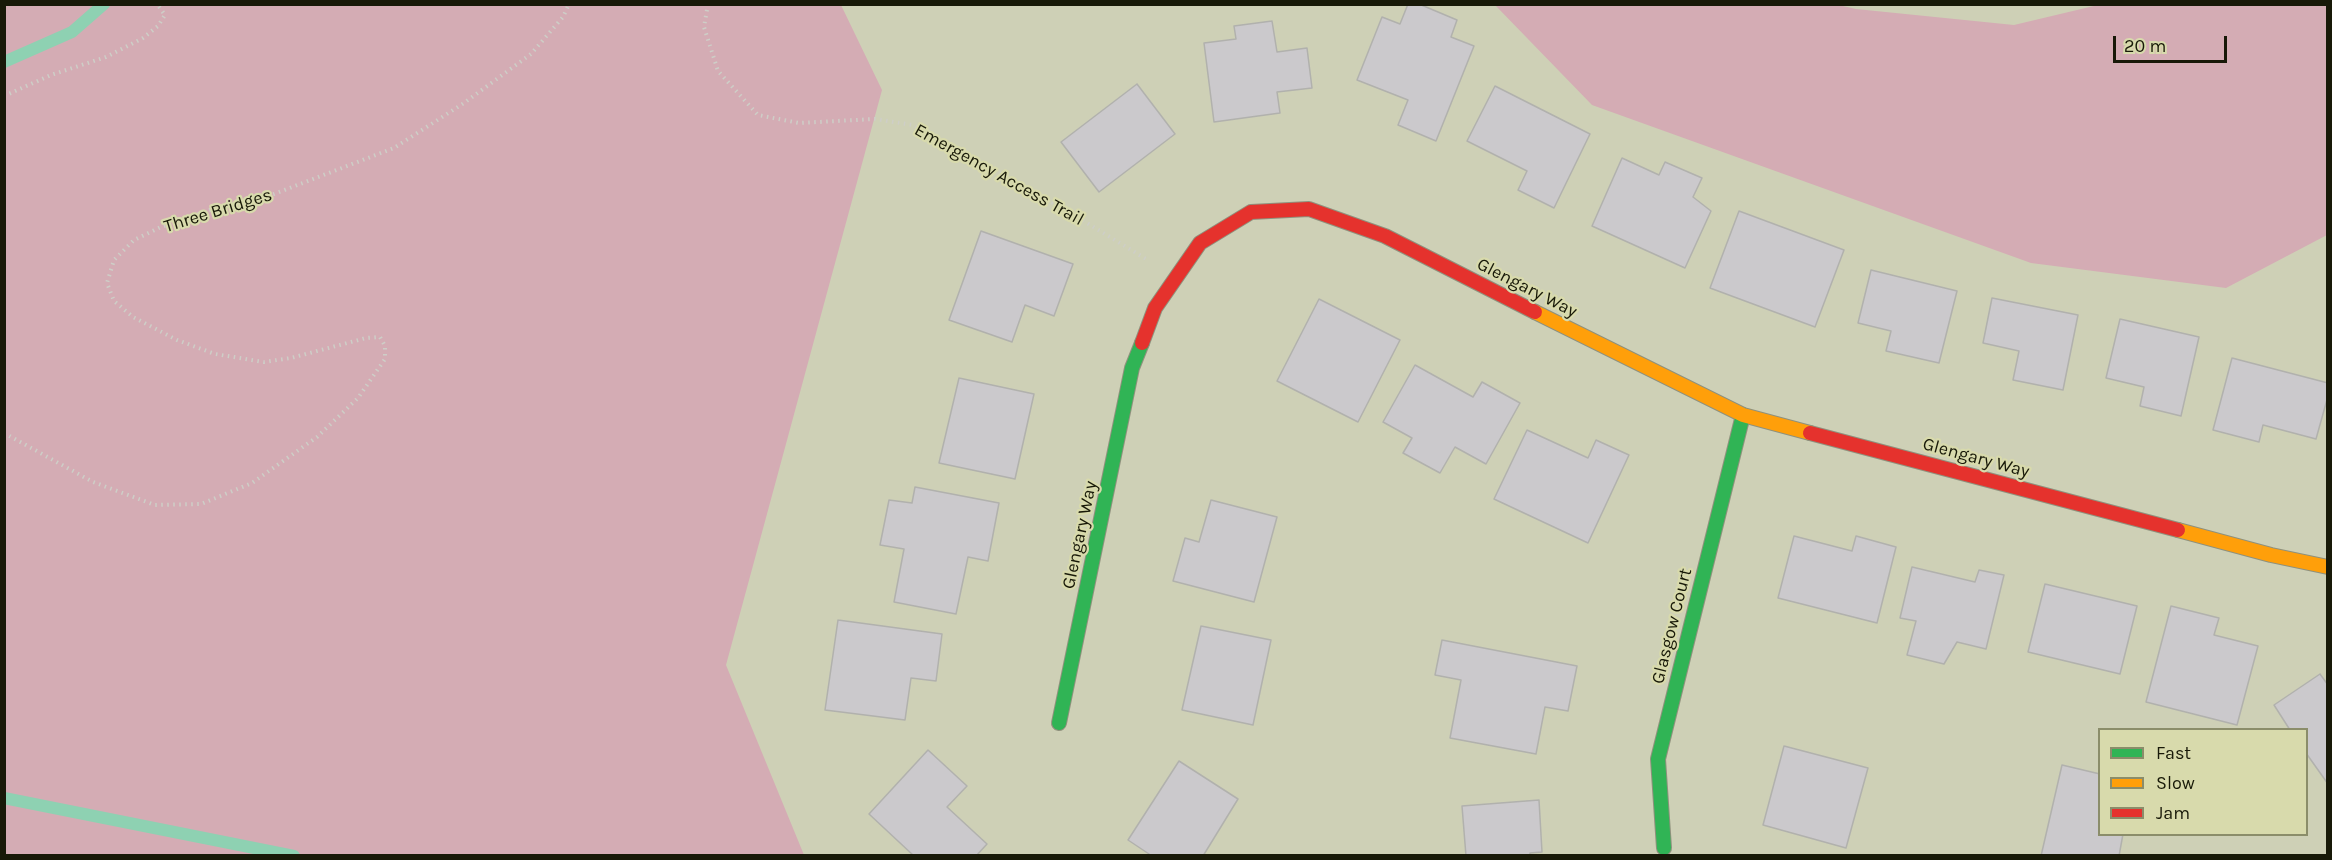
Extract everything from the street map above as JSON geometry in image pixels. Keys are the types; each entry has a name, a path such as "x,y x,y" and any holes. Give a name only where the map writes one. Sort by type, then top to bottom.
{"street":[{"name":"Glengary Way","path":"1059,723 1132,368 1155,308 1200,243 1251,212 1309,209 1385,236 1743,415 2271,555 2328,567"},
{"name":"Glasgow Court","path":"1664,848 1658,759 1743,415"}],"path":[{"path":"4,96 51,75 106,57 143,38 158,26 165,15 157,4"},
{"name":"Three Bridges","path":"4,433 93,482 154,505 201,504 252,483 317,437 358,398 385,359 385,346 380,337 366,338 302,355 264,362 215,354 177,340 142,322 114,301 107,283 114,260 134,240 161,227 210,210 274,194 394,147 464,102 531,54 563,18 569,4"},
{"name":"Emergency Access Trail","path":"708,4 704,27 718,71 758,115 799,123 875,119 913,125 1069,212 1176,278"}],"shaded area":[{"path":"5,4 841,5 882,90 726,665 804,855 5,855"},
{"path":"1834,4 1856,9 2014,25 2098,5 2327,5 2327,235 2226,288 2031,263 1592,105 1495,5"}],"building":[{"path":"1408,4 1419,4 1457,20 1451,37 1474,46 1436,141 1398,125 1408,100 1357,80 1382,17 1400,24"},
{"path":"1272,21 1277,52 1307,48 1312,88 1277,92 1280,113 1214,122 1204,43 1236,39 1234,26"},
{"path":"1137,84 1175,134 1099,192 1061,142"},
{"path":"1495,86 1590,134 1554,208 1518,190 1527,171 1467,141"},
{"path":"1622,158 1659,175 1665,162 1702,178 1693,197 1711,211 1685,268 1592,226"},
{"path":"1739,211 1844,250 1815,327 1710,288"},
{"path":"981,231 1073,264 1054,316 1025,305 1012,342 949,320"},
{"path":"1871,270 1957,291 1939,363 1886,351 1891,331 1858,323"},
{"path":"1992,298 2078,315 2063,390 2013,380 2019,351 1983,343"},
{"path":"1319,299 1400,340 1358,422 1277,381"},
{"path":"2120,319 2199,337 2181,416 2140,406 2144,387 2106,378"},
{"path":"2232,358 2328,383 2328,396 2316,439 2263,425 2259,442 2213,430"},
{"path":"1415,365 1473,397 1482,382 1520,403 1486,464 1455,447 1440,473 1403,453 1412,438 1383,422"},
{"path":"959,378 1034,394 1015,479 939,463"},
{"path":"1527,430 1588,458 1596,440 1629,455 1588,543 1494,499"},
{"path":"915,487 999,503 988,561 968,557 956,614 894,602 904,549 880,545 889,500 912,503"},
{"path":"1211,500 1277,517 1254,602 1173,581 1185,538 1199,542"},
{"path":"1794,536 1852,551 1856,536 1896,547 1877,623 1778,598"},
{"path":"1912,567 1975,582 1979,570 2004,575 1986,649 1957,642 1944,664 1907,655 1916,621 1900,618"},
{"path":"2045,584 2137,606 2120,674 2028,652"},
{"path":"2171,606 2219,618 2214,635 2258,646 2237,725 2146,702"},
{"path":"838,620 942,634 936,681 911,678 905,720 825,710"},
{"path":"1201,626 1271,640 1253,725 1182,710"},
{"path":"1442,640 1577,666 1568,711 1545,707 1536,754 1450,738 1461,680 1435,675"},
{"path":"2320,674 2328,685 2328,784 2308,756 2308,728 2289,728 2274,705"},
{"path":"1784,746 1868,768 1846,848 1763,825"},
{"path":"928,750 967,786 947,807 987,844 976,856 914,856 869,814"},
{"path":"1179,761 1238,799 1203,856 1152,856 1128,840"},
{"path":"2062,765 2098,774 2098,836 2123,836 2119,856 2041,856"},
{"path":"1539,800 1542,852 1530,853 1530,856 1466,856 1462,806"}],"waterway":[{"path":"4,62 72,32 104,4"},
{"path":"4,798 294,856"}],"traffic: fast":[{"path":"1059,723 1132,368 1142,343"},
{"path":"1664,848 1658,759 1743,415"}],"traffic: slow":[{"path":"1535,312 1743,415 1810,433"},
{"path":"2178,530 2271,555 2328,567"}],"traffic: jam":[{"path":"1142,343 1155,308 1200,243 1251,212 1309,209 1385,236 1535,312"},
{"path":"1810,433 2178,530"}]}
